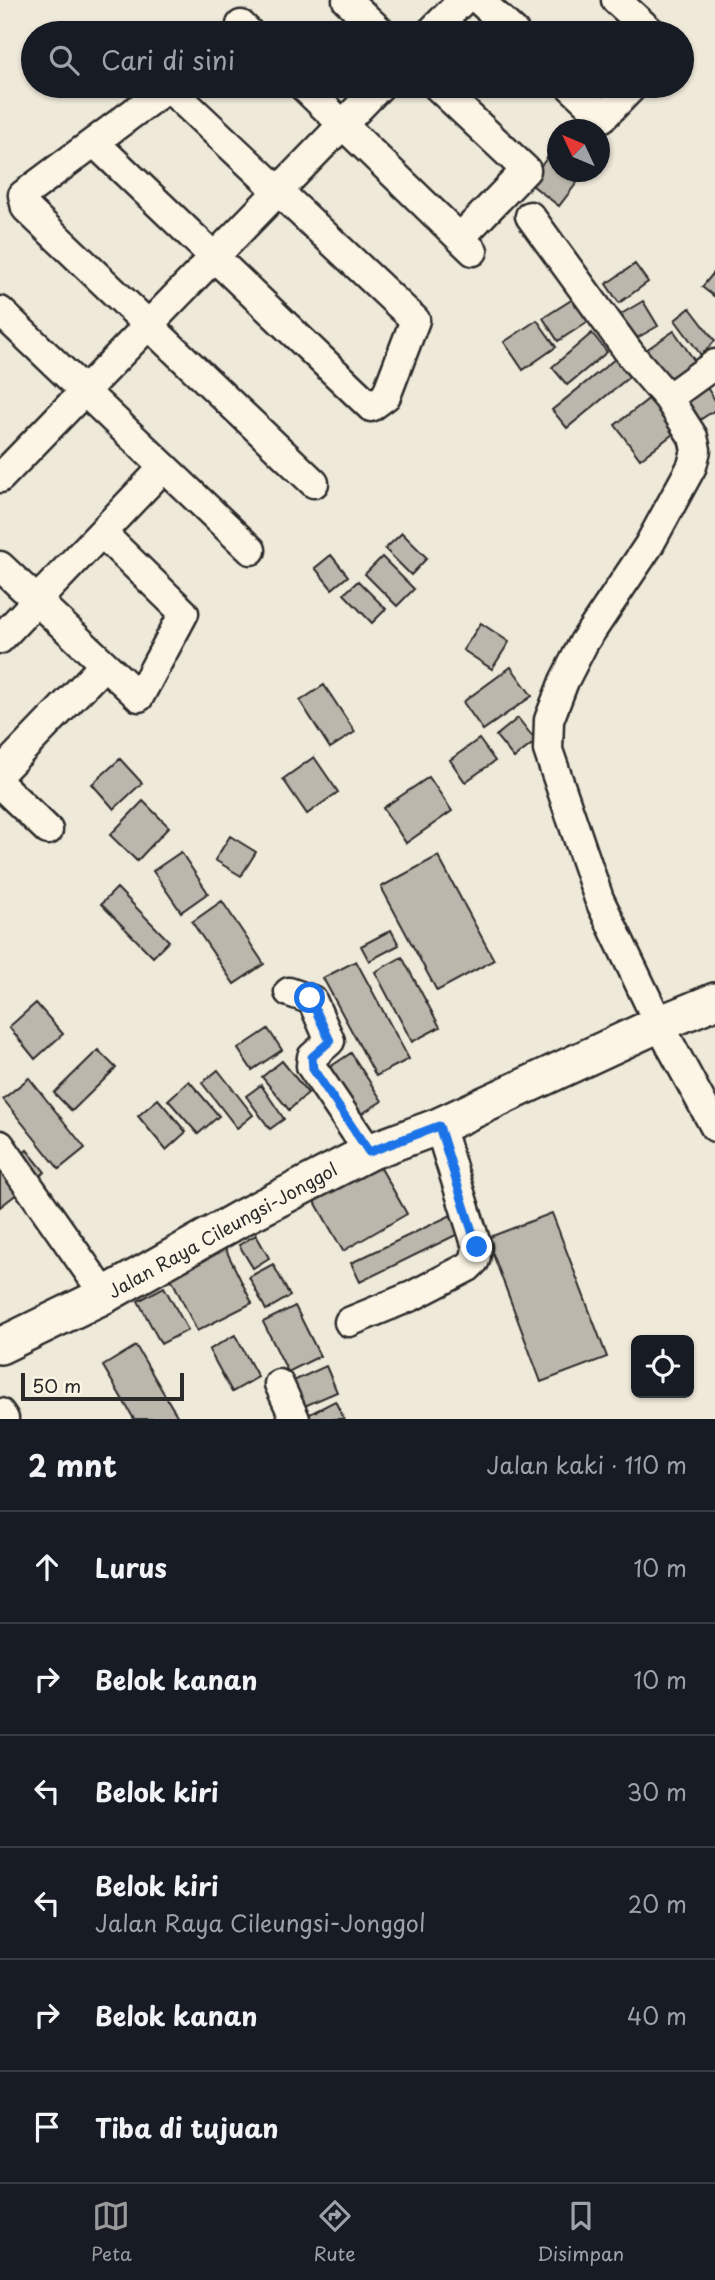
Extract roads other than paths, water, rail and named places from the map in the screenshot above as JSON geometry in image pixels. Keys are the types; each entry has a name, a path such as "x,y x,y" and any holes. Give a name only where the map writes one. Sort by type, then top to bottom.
{"main road":[{"name":"Jalan Raya Cileungsi-Jonggol","path":"0,1346 105,1295 243,1217 369,1152 439,1126 659,1024 715,1001"}],"street":[{"path":"347,0 369,21"},
{"path":"442,21 463,0"},
{"path":"479,0 501,21"},
{"path":"616,0 639,21"},
{"path":"153,98 23,195 26,208 314,483"},
{"path":"94,142 371,408 386,396 415,320 180,98"},
{"path":"316,98 467,245 526,170 450,98"},
{"path":"6,460 84,391 368,98"},
{"path":"583,98 603,117 621,98"},
{"path":"530,216 631,355 668,398 693,437 696,450 692,466 649,545 584,642 564,681 549,720 548,750 598,899 659,1024 715,1127"},
{"path":"0,311 251,550"},
{"path":"668,398 715,364"},
{"path":"0,639 164,467"},
{"path":"0,566 139,697 184,613 102,533"},
{"path":"0,773 104,665"},
{"path":"0,784 48,830"},
{"path":"289,992 312,1000 330,1041 314,1055 311,1066 369,1152"},
{"path":"349,1322 412,1296 468,1267 475,1260 477,1247 439,1126"},
{"path":"0,1145 105,1295"},
{"path":"279,1384 295,1419"},
{"path":"0,1413 4,1419"}]}
